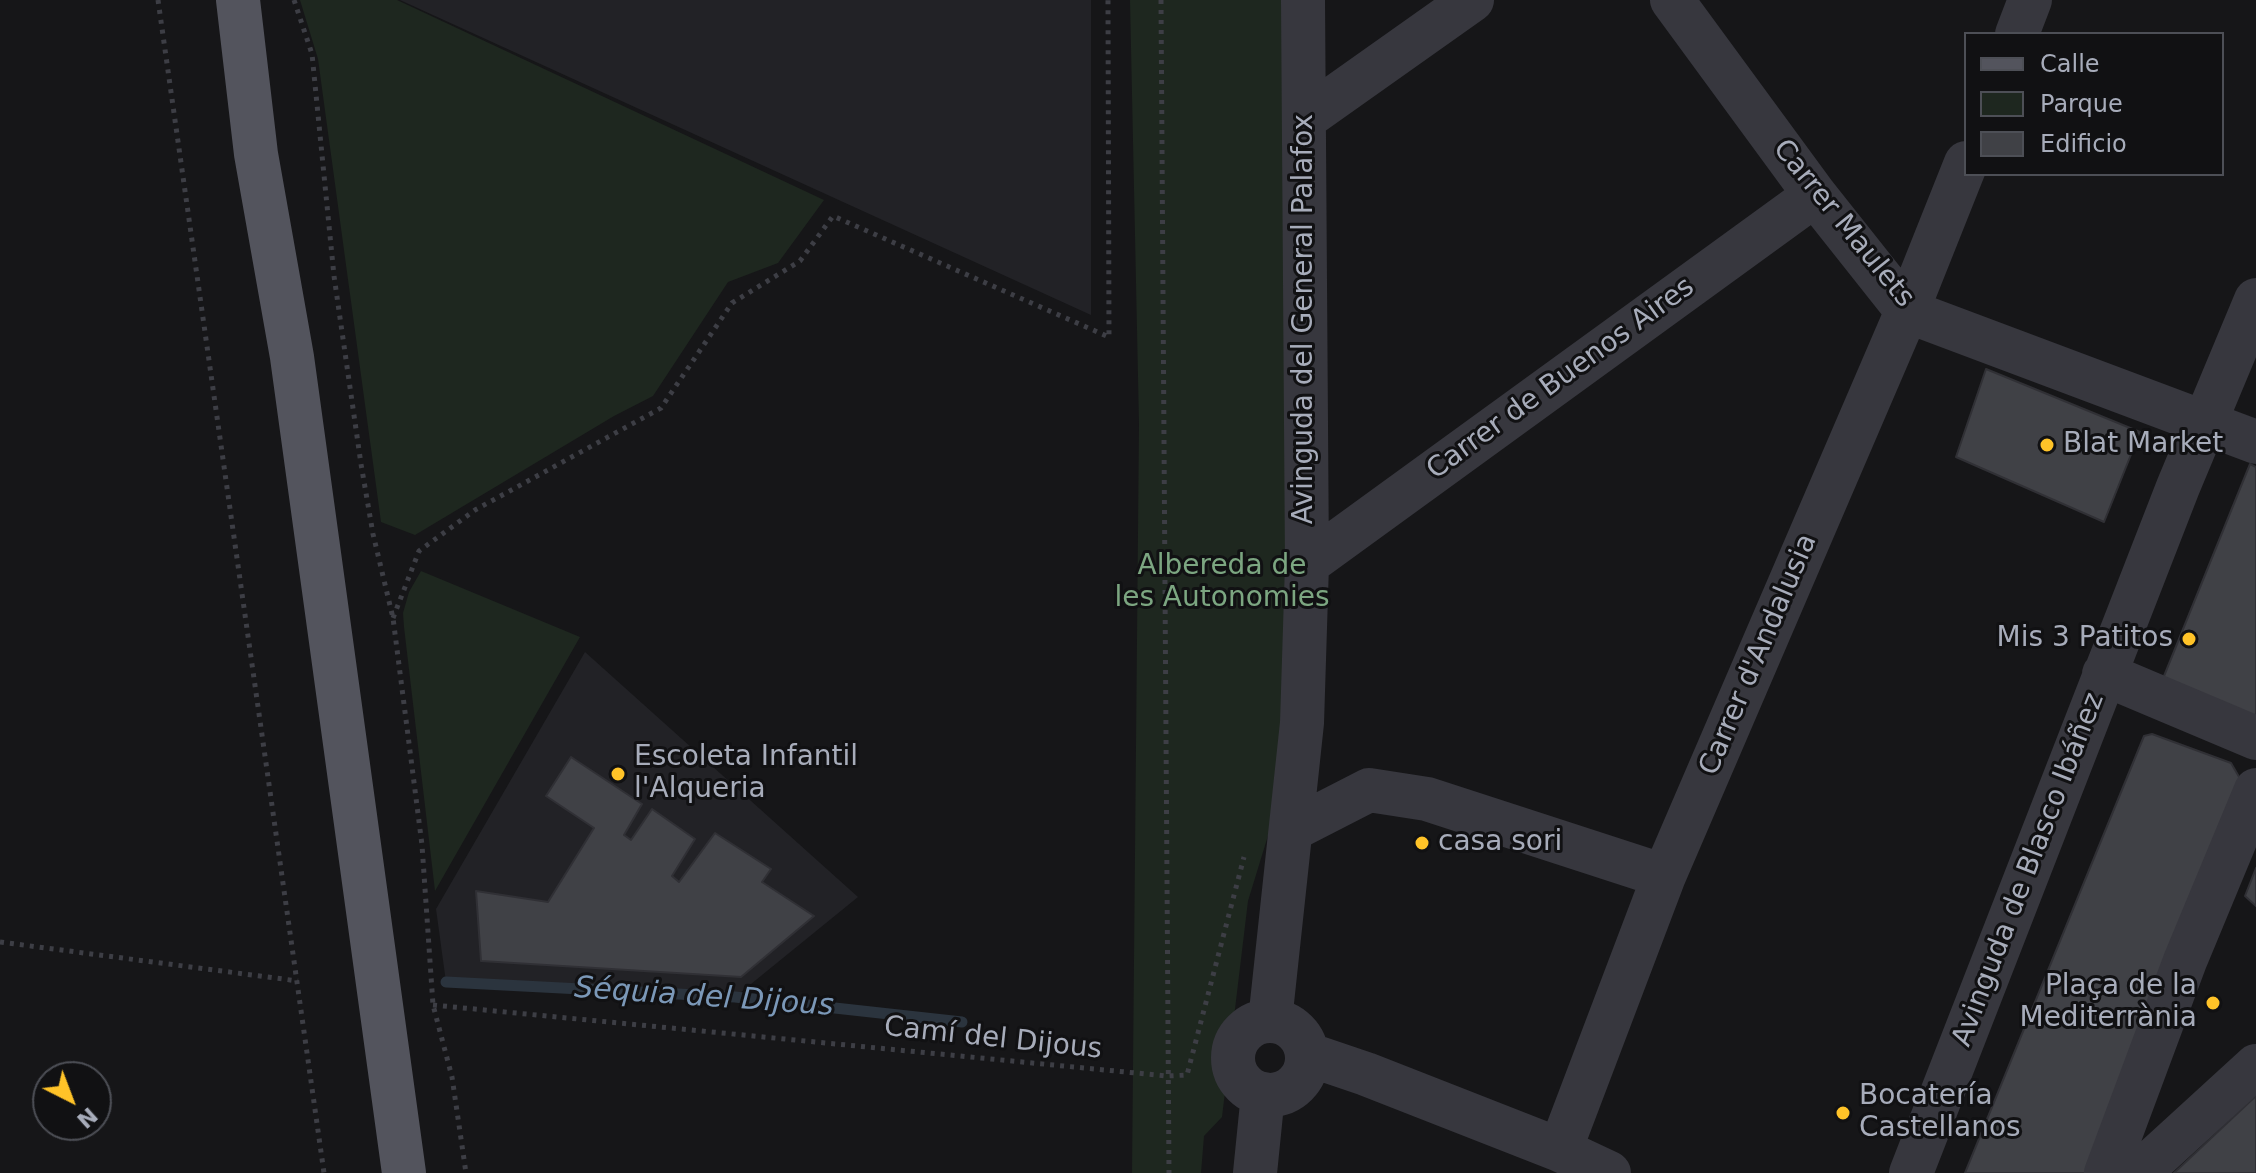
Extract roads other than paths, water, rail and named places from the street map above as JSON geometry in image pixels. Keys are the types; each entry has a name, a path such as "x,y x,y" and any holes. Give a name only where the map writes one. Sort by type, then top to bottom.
{"main road":[{"path":"238,0 256,154 292,357 404,1173"}],"street":[{"name":"Avinguda del General Palafox","path":"1270,1021 1302,723 1307,564 1303,0"},
{"path":"1304,119 1472,0"},
{"name":"Carrer Maulets","path":"1672,0 1815,195 1907,311 2256,442"},
{"path":"2018,32 2030,0"},
{"name":"Carrer d'Andalusia","path":"1560,1150 1664,876 1907,311 1964,168"},
{"name":"Carrer de Buenos Aires","path":"1307,564 1815,195"},
{"name":"Avinguda de Blasco Ibáñez","path":"1911,1173 2104,674 2256,300"},
{"path":"2104,674 2256,738"},
{"path":"1291,830 1369,790 1427,799 1664,876"},
{"path":"2106,1173 2185,961 2256,790"},
{"path":"1270,1021 1288,1025 1295,1031 1307,1054 1305,1072 1295,1086 1280,1094 1253,1091 1239,1078 1233,1059 1237,1040 1243,1032 1260,1022 1270,1021"},
{"path":"1307,1054 1560,1150 1609,1173"},
{"path":"2139,1173 2256,1066"},
{"path":"1255,1173 1263,1094"}],"waterway":[{"name":"Séquia del Dijous","path":"446,982 735,997 962,1022"}],"place":[{"name":"Blat Market","path":"2047,445"},
{"name":"Mis 3 Patitos","path":"2189,639"},
{"name":"Escoleta Infantil l'Alqueria","path":"618,774"},
{"name":"casa sori","path":"1422,843"},
{"name":"Plaça de la Mediterrània","path":"2213,1003"},
{"name":"Bocatería Castellanos","path":"1843,1113"}],"park label":[{"name":"Albereda de les Autonomies","path":"1222,583"}]}
